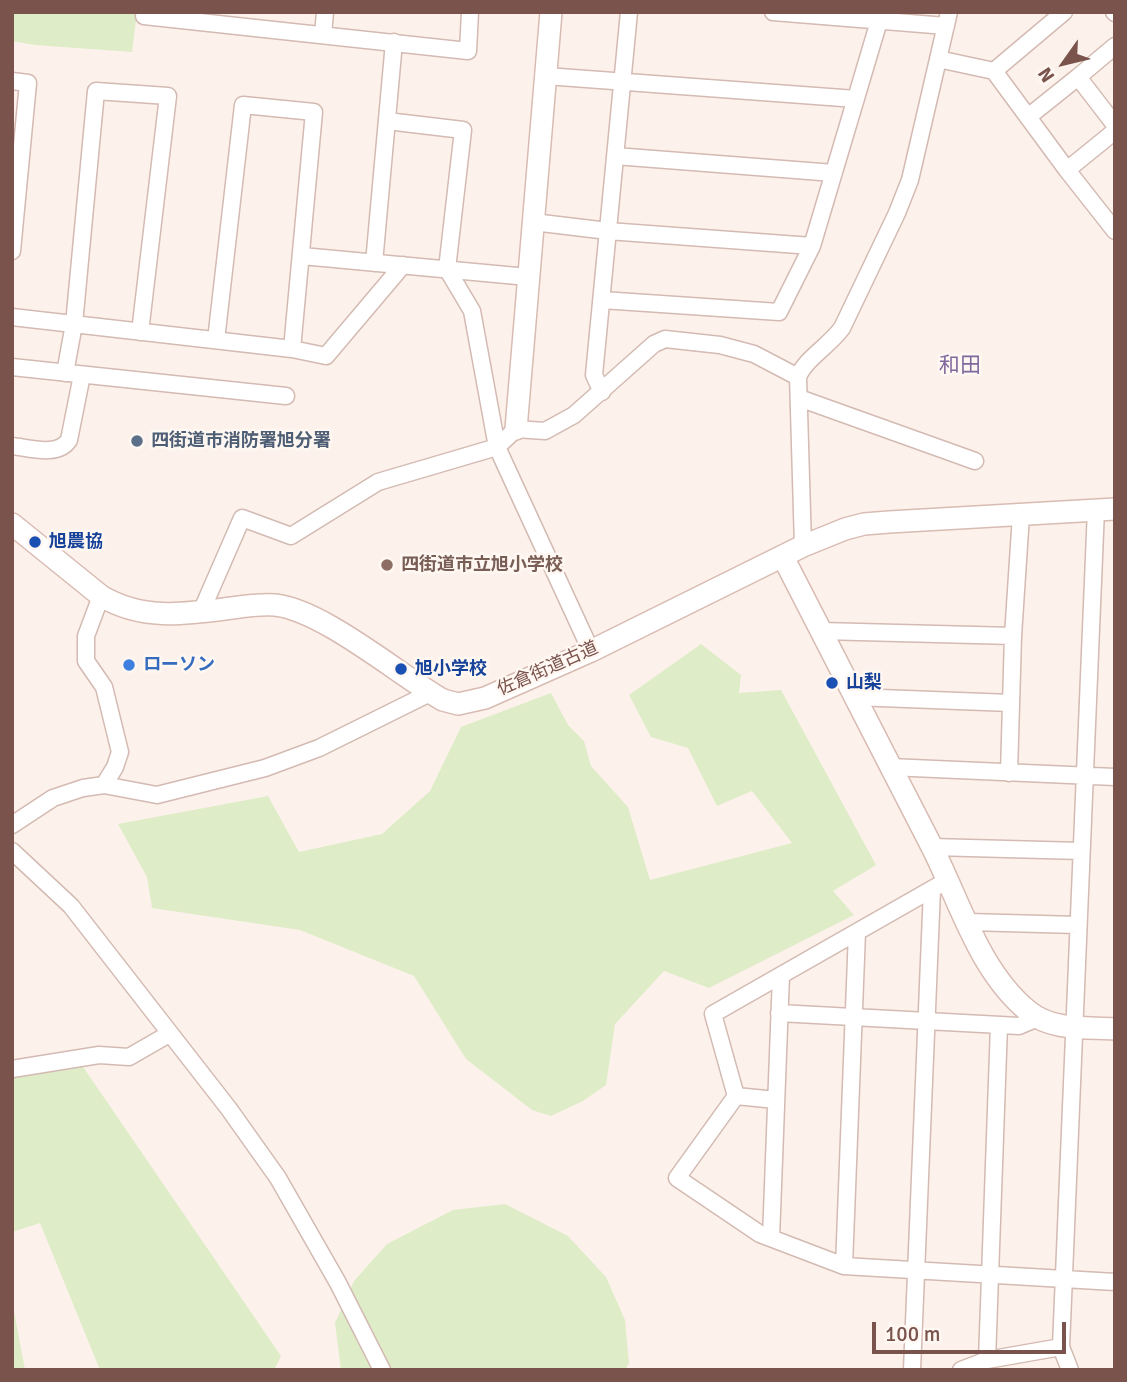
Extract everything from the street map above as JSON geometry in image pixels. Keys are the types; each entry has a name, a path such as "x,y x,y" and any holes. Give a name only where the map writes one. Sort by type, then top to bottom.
{"street":[{"path":"145,12 145,16 468,51 470,12"},
{"path":"323,35 325,12"},
{"path":"201,612 242,518 291,536 378,482 497,447 516,429 551,12"},
{"path":"602,392 594,375 629,12"},
{"path":"773,12 879,21 948,19 910,180 897,213 842,328 832,342 801,368 798,377 803,546"},
{"path":"994,71 1064,12"},
{"path":"601,300 779,312 812,246 879,21"},
{"path":"374,262 394,42"},
{"path":"1028,117 1115,47"},
{"path":"938,59 994,71 1115,230"},
{"path":"546,76 856,99"},
{"path":"1078,77 1115,125"},
{"path":"12,81 28,83 12,251"},
{"path":"65,373 74,324 96,91 168,96 140,332"},
{"path":"216,340 243,105 314,112 292,349"},
{"path":"387,121 463,130 447,269 472,311 497,447 591,651"},
{"path":"1067,170 1115,131"},
{"path":"615,156 834,173"},
{"path":"533,222 608,231 812,246"},
{"path":"302,256 528,277"},
{"path":"12,317 292,349 326,356 403,265"},
{"path":"516,429 545,431 574,415 654,344 665,339 720,345 754,354 798,377"},
{"path":"12,367 286,396"},
{"path":"12,446 57,451 64,447 69,440 82,375"},
{"path":"799,398 975,461"},
{"path":"1070,1370 1061,1347 1084,776 1105,509"},
{"name":"佐倉街道古道","path":"12,524 101,596 116,605 149,614 166,615 256,605 291,608 329,626 430,693 458,704 471,702 591,651 803,546 845,529 864,524 1105,509"},
{"path":"1009,773 1013,636 1021,515"},
{"path":"783,557 932,847 940,884 927,1021 912,1370"},
{"path":"101,596 86,636 86,661 104,687 120,752 104,785"},
{"path":"821,631 1013,636"},
{"path":"12,825 53,798 83,788 104,785 157,795 265,768 319,748 430,693"},
{"path":"854,697 1011,703"},
{"path":"890,767 1115,777"},
{"path":"932,847 1081,851"},
{"path":"12,851 71,906 229,1109 278,1178 338,1283 382,1370"},
{"path":"940,884 968,922 998,979 1029,1012 1053,1025 1115,1029"},
{"path":"736,1096 713,1014 940,884"},
{"path":"968,922 1078,925"},
{"path":"844,1266 857,932"},
{"path":"771,1238 781,975"},
{"path":"779,1013 1019,1026 1038,1018"},
{"path":"988,1360 999,1025"},
{"path":"12,1069 99,1055 129,1056 169,1034"},
{"path":"736,1096 776,1100"},
{"path":"736,1096 677,1178 760,1234 844,1266 1115,1282"},
{"path":"961,1370 988,1360 1061,1347"}],"green space":[{"path":"12,12 137,12 132,52 12,41"},
{"path":"701,644 741,675 739,693 781,690 876,865 833,891 854,915 709,988 664,971 615,1024 606,1085 583,1101 551,1116 532,1110 466,1059 414,976 300,930 152,908 147,877 118,824 268,796 299,852 382,834 430,791 461,727 551,693 568,725 584,741 591,766 628,807 650,880 792,843 752,791 717,806 688,748 651,737 629,695"},
{"path":"79,1061 281,1356 274,1370 100,1370 40,1223 12,1232 12,1076"},
{"path":"505,1204 568,1236 606,1277 625,1320 629,1363 625,1370 341,1370 335,1323 354,1281 387,1244 453,1210"},
{"path":"12,1300 25,1370 12,1370"}],"place":[{"name":"四街道市消防署旭分署","path":"137,441"},
{"name":"旭農協","path":"35,542"},
{"name":"四街道市立旭小学校","path":"387,565"},
{"name":"ローソン","path":"129,665"},
{"name":"旭小学校","path":"401,669"},
{"name":"山梨","path":"832,683"}],"district":[{"name":"和田","path":"960,366"}]}
